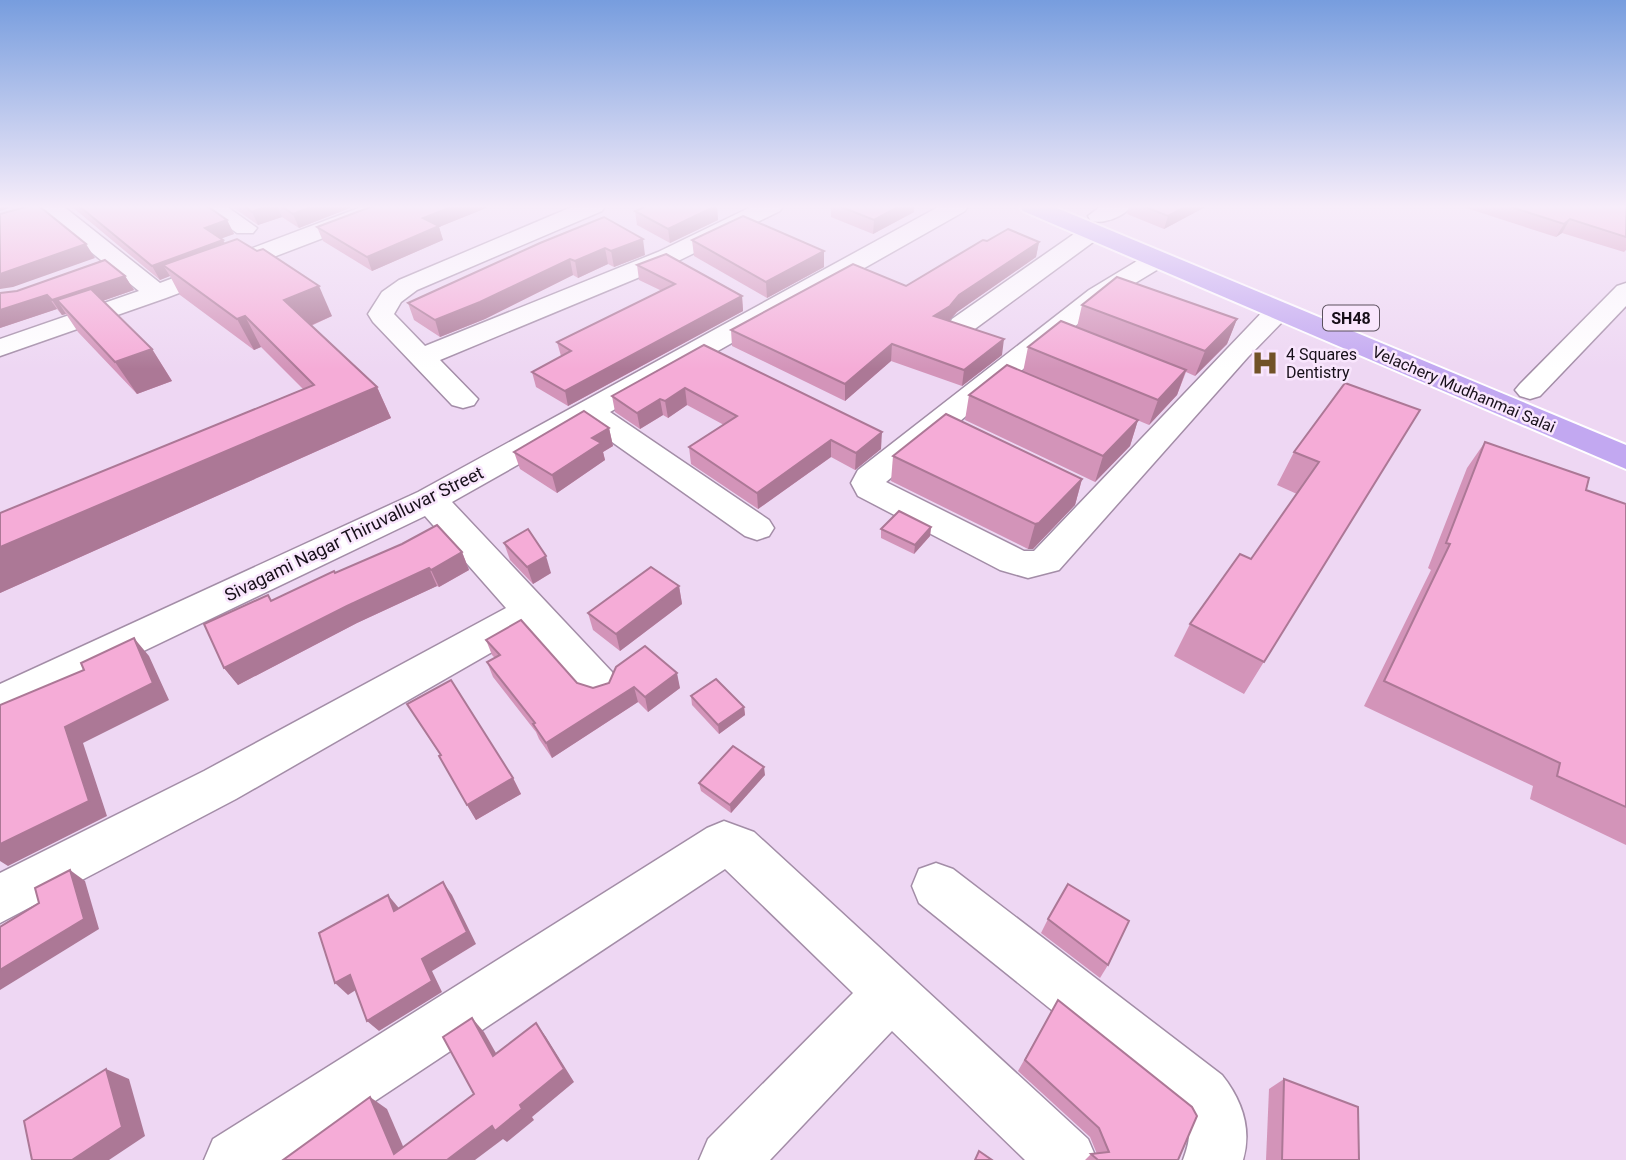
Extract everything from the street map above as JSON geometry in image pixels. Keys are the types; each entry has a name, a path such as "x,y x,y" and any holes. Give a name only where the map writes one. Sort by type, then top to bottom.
{"main road":[{"name":"Velachery Mudhanmai Salai","path":"1156,260 1626,458"},
{"name":"Velachery Mudhanmai Salai","path":"1209,260 1578,409"}],"street":[{"path":"0,348 244,260"},
{"path":"463,398 381,314 391,297 408,285 473,260"},
{"path":"422,358 659,260"},
{"path":"673,260 690,269"},
{"name":"Sivagami Nagar Thiruvalluvar Street","path":"0,703 430,500 590,412 718,353 759,307 851,260"},
{"path":"962,325 1042,260"},
{"path":"1156,260 1098,295 1063,337 951,428 870,478 870,488 1013,561 1028,565 1046,561 1088,495 1189,386 1278,311"},
{"path":"93,270 118,261 157,293"},
{"path":"1530,390 1626,291"},
{"path":"590,412 757,528"},
{"path":"430,500 598,684"},
{"path":"0,899 220,785 532,611"},
{"path":"234,1160 724,843 737,848 1067,1160"},
{"path":"936,886 1202,1095 1214,1110 1219,1126 1220,1142 1213,1160"},
{"path":"729,1160 890,994"}],"building":[{"path":"0,260 40,260 0,274"},
{"path":"105,260 125,276 52,300 47,295 0,310 0,293 17,291"},
{"path":"145,260 168,260 152,266"},
{"path":"177,260 280,260 319,286 284,300 377,387 0,547 0,513 314,385 245,316 237,319 163,265"},
{"path":"502,260 568,260 480,302 435,320 408,303"},
{"path":"650,260 677,260 742,296 565,391 532,372 571,351 557,342 675,284 637,265"},
{"path":"727,260 807,260 766,282"},
{"path":"949,260 1012,260 959,295 950,306 934,316 1004,339 964,370 892,344 845,384 731,330 853,264 906,286"},
{"path":"1117,277 1237,319 1205,351 1082,305"},
{"path":"91,289 152,349 115,362 57,300"},
{"path":"1061,321 1186,370 1158,400 1028,347"},
{"path":"704,345 882,432 856,453 831,440 757,493 689,447 737,416 685,388 665,401 660,399 637,413 612,396"},
{"path":"1007,365 1138,420 1103,456 969,395"},
{"path":"1345,383 1420,410 1264,662 1190,624 1240,554 1251,559 1319,462 1294,452"},
{"path":"584,411 609,428 592,438 601,443 552,475 514,452"},
{"path":"946,414 1082,479 1035,524 893,456"},
{"path":"1485,442 1589,478 1586,490 1626,504 1626,807 1557,776 1560,763 1384,681 1450,544 1446,543"},
{"path":"899,511 931,527 915,545 881,529"},
{"path":"437,525 462,552 431,570 429,568 347,606 224,668 204,624 268,595 271,601 334,571 335,573 402,544"},
{"path":"528,529 546,556 527,567 504,543"},
{"path":"651,567 679,586 616,634 588,613"},
{"path":"521,620 577,683 593,688 609,683 616,667 645,646 677,673 645,697 634,687 546,743 533,724 535,723 487,662 500,655 486,640"},
{"path":"134,638 153,683 65,727 89,801 0,844 0,705 84,670 81,663"},
{"path":"716,679 744,707 718,725 691,696"},
{"path":"451,680 513,778 467,805 439,756 441,755 407,704"},
{"path":"733,746 764,767 730,805 699,783"},
{"path":"70,870 84,919 0,970 0,927 39,903 35,888"},
{"path":"443,882 467,932 422,959 432,981 367,1021 350,975 335,983 319,933 388,895 394,911"},
{"path":"1068,884 1129,921 1108,965 1048,919"},
{"path":"1058,1000 1192,1107 1197,1116 1178,1160 1098,1160 1091,1154 1109,1152 1099,1128 1025,1060"},
{"path":"472,1018 493,1056 536,1023 564,1069 520,1105 522,1109 495,1131 492,1126 447,1160 283,1160 370,1097 394,1154 474,1094 443,1037"},
{"path":"106,1069 122,1127 72,1160 32,1160 24,1121"},
{"path":"1284,1079 1358,1107 1359,1160 1282,1160"},
{"path":"979,1151 992,1160 975,1160"}],"place":[{"name":"4 Squares Dentistry","path":"1265,363"}]}
